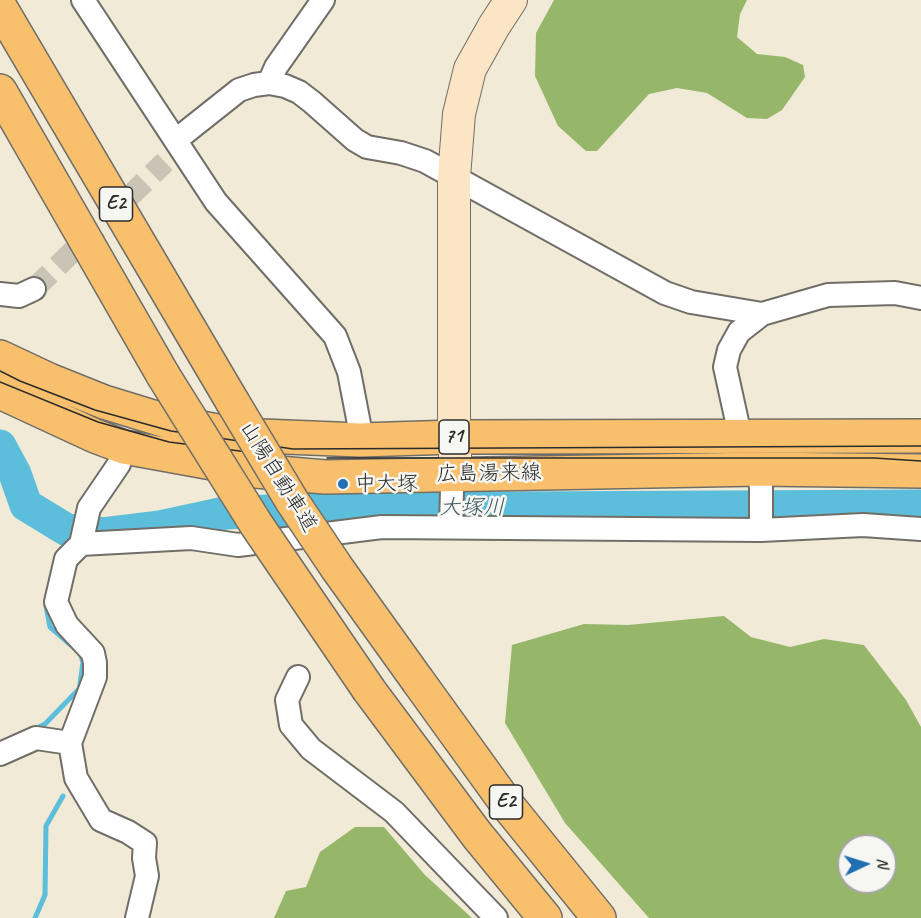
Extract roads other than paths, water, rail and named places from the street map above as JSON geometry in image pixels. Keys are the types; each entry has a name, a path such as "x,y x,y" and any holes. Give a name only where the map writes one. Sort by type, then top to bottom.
{"main road":[{"name":"山陽自動車道","path":"0,7 292,501 337,568 509,807 599,918"},
{"name":"山陽自動車道","path":"0,91 163,375 256,524 369,690 477,835 545,918"},
{"name":"広島湯来線","path":"0,357 104,402 165,421 237,435 360,440 454,437 921,435"},
{"name":"広島湯来線","path":"0,392 124,447 256,471 325,477 454,482 760,481 921,471"}],"street":[{"path":"83,0 174,150 216,202 334,336 349,372 360,440"},
{"path":"269,83 276,67 323,0"},
{"path":"451,521 456,414 454,177 459,114 470,69 511,0"},
{"path":"174,150 239,90 269,83 285,86 299,92 361,144 425,161 665,293 691,302 762,314"},
{"path":"0,294 19,296 34,289"},
{"path":"740,435 725,367 729,350 739,332 762,314 828,295 895,293 921,298"},
{"path":"124,447 119,464 89,508 81,543 66,559 56,602 67,625 93,653 95,663 95,677 70,743 76,778 101,820 145,843 144,858 147,876 137,918"},
{"path":"760,481 761,525"},
{"path":"81,543 191,538 238,545 451,521 863,525 921,529"},
{"path":"298,677 287,700 291,725 311,749 394,812 496,918"},
{"path":"0,754 36,738 70,743"}],"waterway":[{"name":"大塚川","path":"0,446 15,474 26,505 67,530 103,534 160,527 225,513 312,509 921,506"},
{"path":"47,601 50,627 80,653 83,662 79,691"},
{"path":"35,729 45,724 79,689"},
{"path":"35,918 45,895 46,826 63,796"}],"tunnel":[{"path":"34,289 165,162"}],"tram line":[{"path":"0,371 95,410 171,431 293,449 921,446"},
{"path":"0,382 98,422 169,442 279,456"},
{"path":"327,458 874,458 921,461"}],"place":[{"name":"中大塚","path":"343,484"}]}
